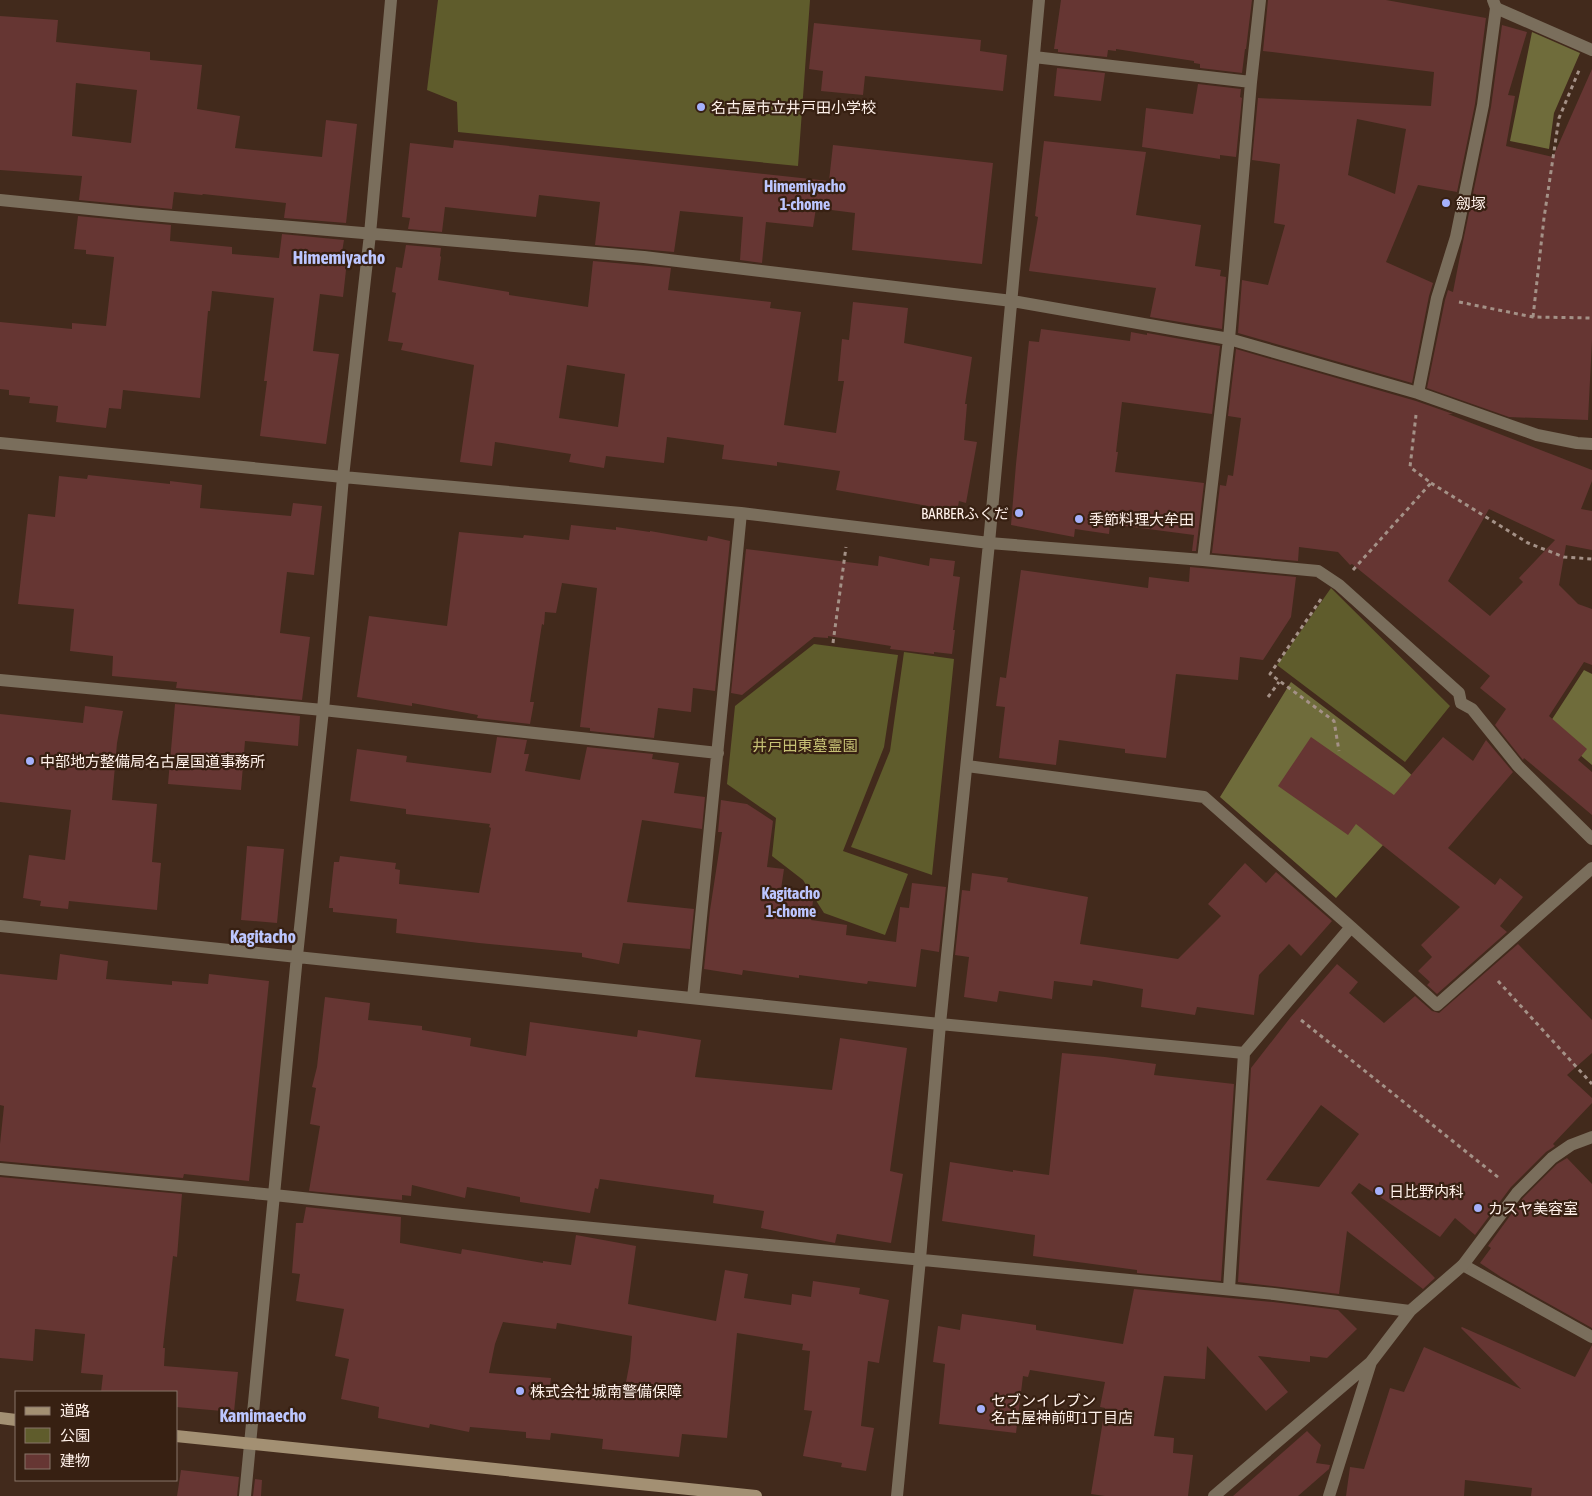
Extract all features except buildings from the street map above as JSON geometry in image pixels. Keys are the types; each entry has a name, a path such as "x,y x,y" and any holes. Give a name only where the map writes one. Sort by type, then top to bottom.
{"street":[{"path":"246,1496 297,956 323,710 343,477 370,234 391,0"},
{"path":"897,1496 940,1024 989,543 1039,0"},
{"path":"1203,560 1229,339 1260,0"},
{"path":"1418,393 1438,298 1456,237 1483,105 1494,4 1590,50"},
{"path":"1034,57 1251,82"},
{"path":"0,200 139,214 644,257 1012,301 1229,339 1418,393 1537,435 1592,444"},
{"path":"0,443 343,477 741,513 989,543 1203,560 1318,572 1339,585 1459,693 1460,703 1472,708 1518,766 1592,839"},
{"path":"693,998 741,513"},
{"path":"0,680 323,710 718,753"},
{"path":"967,766 1204,797 1351,926 1437,1005 1592,868"},
{"path":"0,926 940,1024 1244,1053"},
{"path":"1229,1289 1244,1053 1351,926"},
{"path":"1214,1496 1371,1362 1410,1311 1464,1265 1517,1193 1552,1158 1570,1145 1591,1140"},
{"path":"0,1169 1229,1289 1410,1311"},
{"path":"1464,1265 1592,1336"},
{"path":"1329,1496 1371,1362"},
{"path":"0,1418 15,1420"},
{"path":"178,1436 665,1492 756,1496"}],"path":[{"path":"1534,317 1544,218 1559,118 1590,50"},
{"path":"1438,298 1534,317 1592,318"},
{"path":"1418,393 1410,467 1431,483 1528,543 1564,557 1592,559"},
{"path":"1362,559 1431,483"},
{"path":"833,643 849,526"},
{"path":"1333,581 1270,674 1334,721 1339,751"},
{"path":"1268,697 1279,682"},
{"path":"1482,965 1592,1084"},
{"path":"1284,1006 1517,1193"}],"green space":[{"path":"438,0 810,0 798,166 458,132 457,102 427,90"},
{"path":"1331,588 1450,706 1405,762 1277,665"},
{"name":"井戸田東墓霊園","path":"814,644 898,655 884,747 843,851 908,874 885,935 824,913 803,880 772,856 776,818 727,784 735,706"},
{"path":"904,652 954,659 932,875 851,847 890,751"}],"shaded area":[{"path":"1532,32 1580,53 1554,113 1549,149 1510,141"},
{"path":"1584,670 1592,674 1592,765 1547,727"},
{"path":"1291,682 1403,767 1430,792 1336,898 1220,797"}],"place":[{"name":"名古屋市立井戸田小学校","path":"701,107"},
{"name":"劔塚","path":"1446,203"},
{"name":"BARBERふくだ","path":"1019,513"},
{"name":"季節料理大牟田","path":"1079,519"},
{"name":"中部地方整備局名古屋国道事務所","path":"30,761"},
{"name":"日比野内科","path":"1379,1191"},
{"name":"カスヤ美容室","path":"1478,1208"},
{"name":"株式会社 城南警備保障","path":"520,1391"},
{"name":"セブンイレブン 名古屋神前町1丁目店","path":"981,1409"}],"district":[{"name":"Himemiyacho 1-chome","path":"805,195"},
{"name":"Himemiyacho","path":"339,257"},
{"name":"Kagitacho 1-chome","path":"791,902"},
{"name":"Kagitacho","path":"263,936"},
{"name":"Kamimaecho","path":"263,1415"}]}
